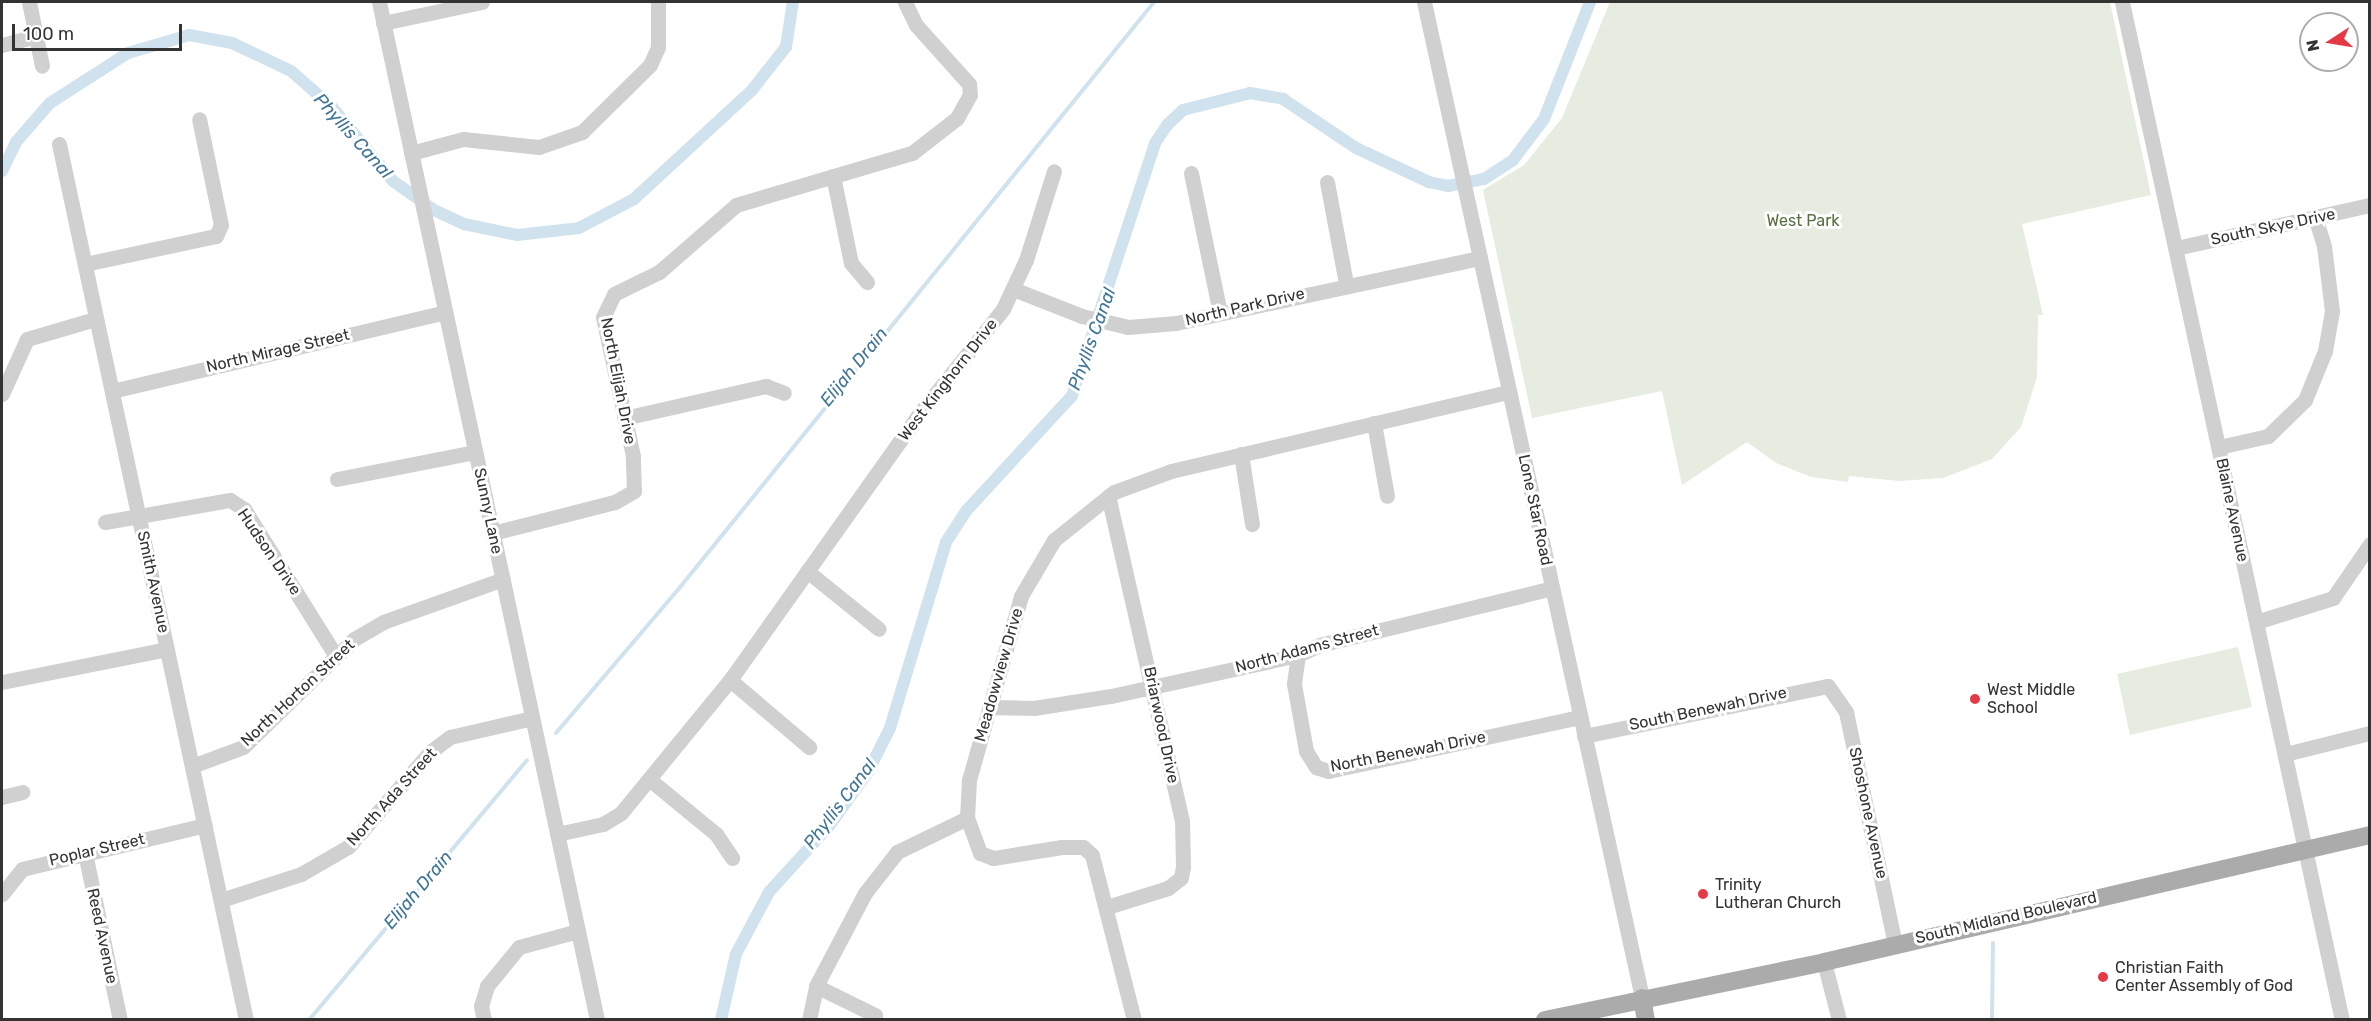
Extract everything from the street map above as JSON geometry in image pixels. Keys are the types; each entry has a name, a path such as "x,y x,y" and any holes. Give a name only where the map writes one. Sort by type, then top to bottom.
{"main road":[{"name":"South Midland Boulevard","path":"1545,1020 1641,998 1824,962 2370,835"},
{"name":"Lone Star Road","path":"1641,998 1646,1020"}],"street":[{"path":"29,2 42,66"},
{"name":"Sunny Lane","path":"379,2 597,1020"},
{"path":"383,22 483,2"},
{"path":"411,153 464,139 553,144 582,132 650,65 658,47 658,2"},
{"name":"North Elijah Drive","path":"493,533 615,502 634,491 624,418 603,317 605,303 659,272 736,205 912,153 957,118 970,95 969,84 916,26 905,2"},
{"name":"Lone Star Road","path":"1424,2 1641,998"},
{"name":"Blaine Avenue","path":"2122,2 2342,1020"},
{"path":"2,45 36,36"},
{"path":"85,264 216,236 221,225 199,119"},
{"name":"Smith Avenue","path":"59,144 246,1020"},
{"name":"West Kinghorn Drive","path":"557,834 603,824 621,813 730,680 807,571 1003,309 1013,289 1054,171"},
{"path":"1191,173 1220,312"},
{"path":"833,176 851,263 867,282"},
{"path":"1327,182 1347,284"},
{"name":"South Skye Drive","path":"2176,248 2316,219 2370,205"},
{"path":"2219,447 2268,436 2305,400 2325,351 2332,311 2316,219"},
{"name":"North Park Drive","path":"1013,289 1088,318 1110,323 1164,324 1480,258"},
{"name":"North Mirage Street","path":"111,391 445,312"},
{"path":"2,394 27,339 95,319"},
{"path":"624,418 766,386 784,393"},
{"name":"Meadowview Drive","path":"1107,907 1099,872 1083,847 993,858 980,853 968,818 969,780 1021,596 1054,540 1108,496 1171,471 1509,392"},
{"path":"1374,423 1387,496"},
{"path":"337,479 475,452"},
{"path":"1241,454 1252,524"},
{"name":"Briarwood Drive","path":"1107,907 1168,888 1181,878 1182,821 1108,496"},
{"name":"Hudson Drive","path":"105,522 230,500 244,509 336,656"},
{"path":"2256,622 2333,598 2370,544"},
{"path":"807,571 879,629"},
{"name":"North Horton Street","path":"192,766 243,747 336,656 383,622 502,579"},
{"name":"North Adams Street","path":"990,706 1034,708 1153,687 1298,655 1318,645 1552,588"},
{"path":"2,682 167,649"},
{"name":"North Benewah Drive","path":"1298,655 1294,684 1306,751 1316,767 1328,771 1580,717"},
{"path":"730,680 809,747"},
{"name":"South Benewah Drive","path":"1584,736 1823,684 1831,687"},
{"name":"Shoshone Avenue","path":"1831,687 1846,712 1896,944"},
{"name":"North Ada Street","path":"221,900 301,874 348,847 430,752 450,736 532,718"},
{"path":"2284,754 2370,733"},
{"path":"649,779 716,834 732,858"},
{"path":"2,797 22,792"},
{"path":"809,1020 816,986 865,893 897,852 968,818"},
{"name":"Poplar Street","path":"2,894 22,869 205,825"},
{"name":"Reed Avenue","path":"85,853 120,1020"},
{"path":"1107,907 1134,1020"},
{"path":"484,1020 481,1006 487,986 519,947 578,931"},
{"path":"1824,962 1839,1020"},
{"path":"816,986 875,1015"}],"green space":[{"name":"West Park","path":"1610,2 2110,2 2151,195 2022,224 2043,315 2038,315 2037,377 2021,427 1992,459 1943,478 1899,481 1849,476 1848,482 1811,477 1776,463 1747,442 1682,485 1662,391 1532,418 1483,190 1524,165 1562,118"},
{"path":"2238,647 2252,707 2130,735 2117,674"}],"waterway":[{"name":"Phyllis Canal","path":"2,171 16,142 50,103 128,53 189,35 232,43 291,71 332,107 393,181 434,210 464,224 517,235 579,228 634,199 752,90 786,47 793,2"},
{"name":"Elijah Drain","path":"556,733 681,586 1154,2"},
{"name":"Phyllis Canal","path":"721,1020 736,954 769,892 829,826 868,772 890,728 946,542 967,510 1072,396 1155,143 1167,125 1183,110 1250,93 1283,99 1356,148 1429,182 1448,186 1484,179 1513,160 1544,119 1590,2"},
{"name":"Elijah Drain","path":"309,1020 527,760"},
{"path":"1992,1020 1993,943"}],"place":[{"name":"West Middle School","path":"1975,699"},
{"name":"Trinity Lutheran Church","path":"1703,894"},
{"name":"Christian Faith Center Assembly of God","path":"2103,977"}]}
